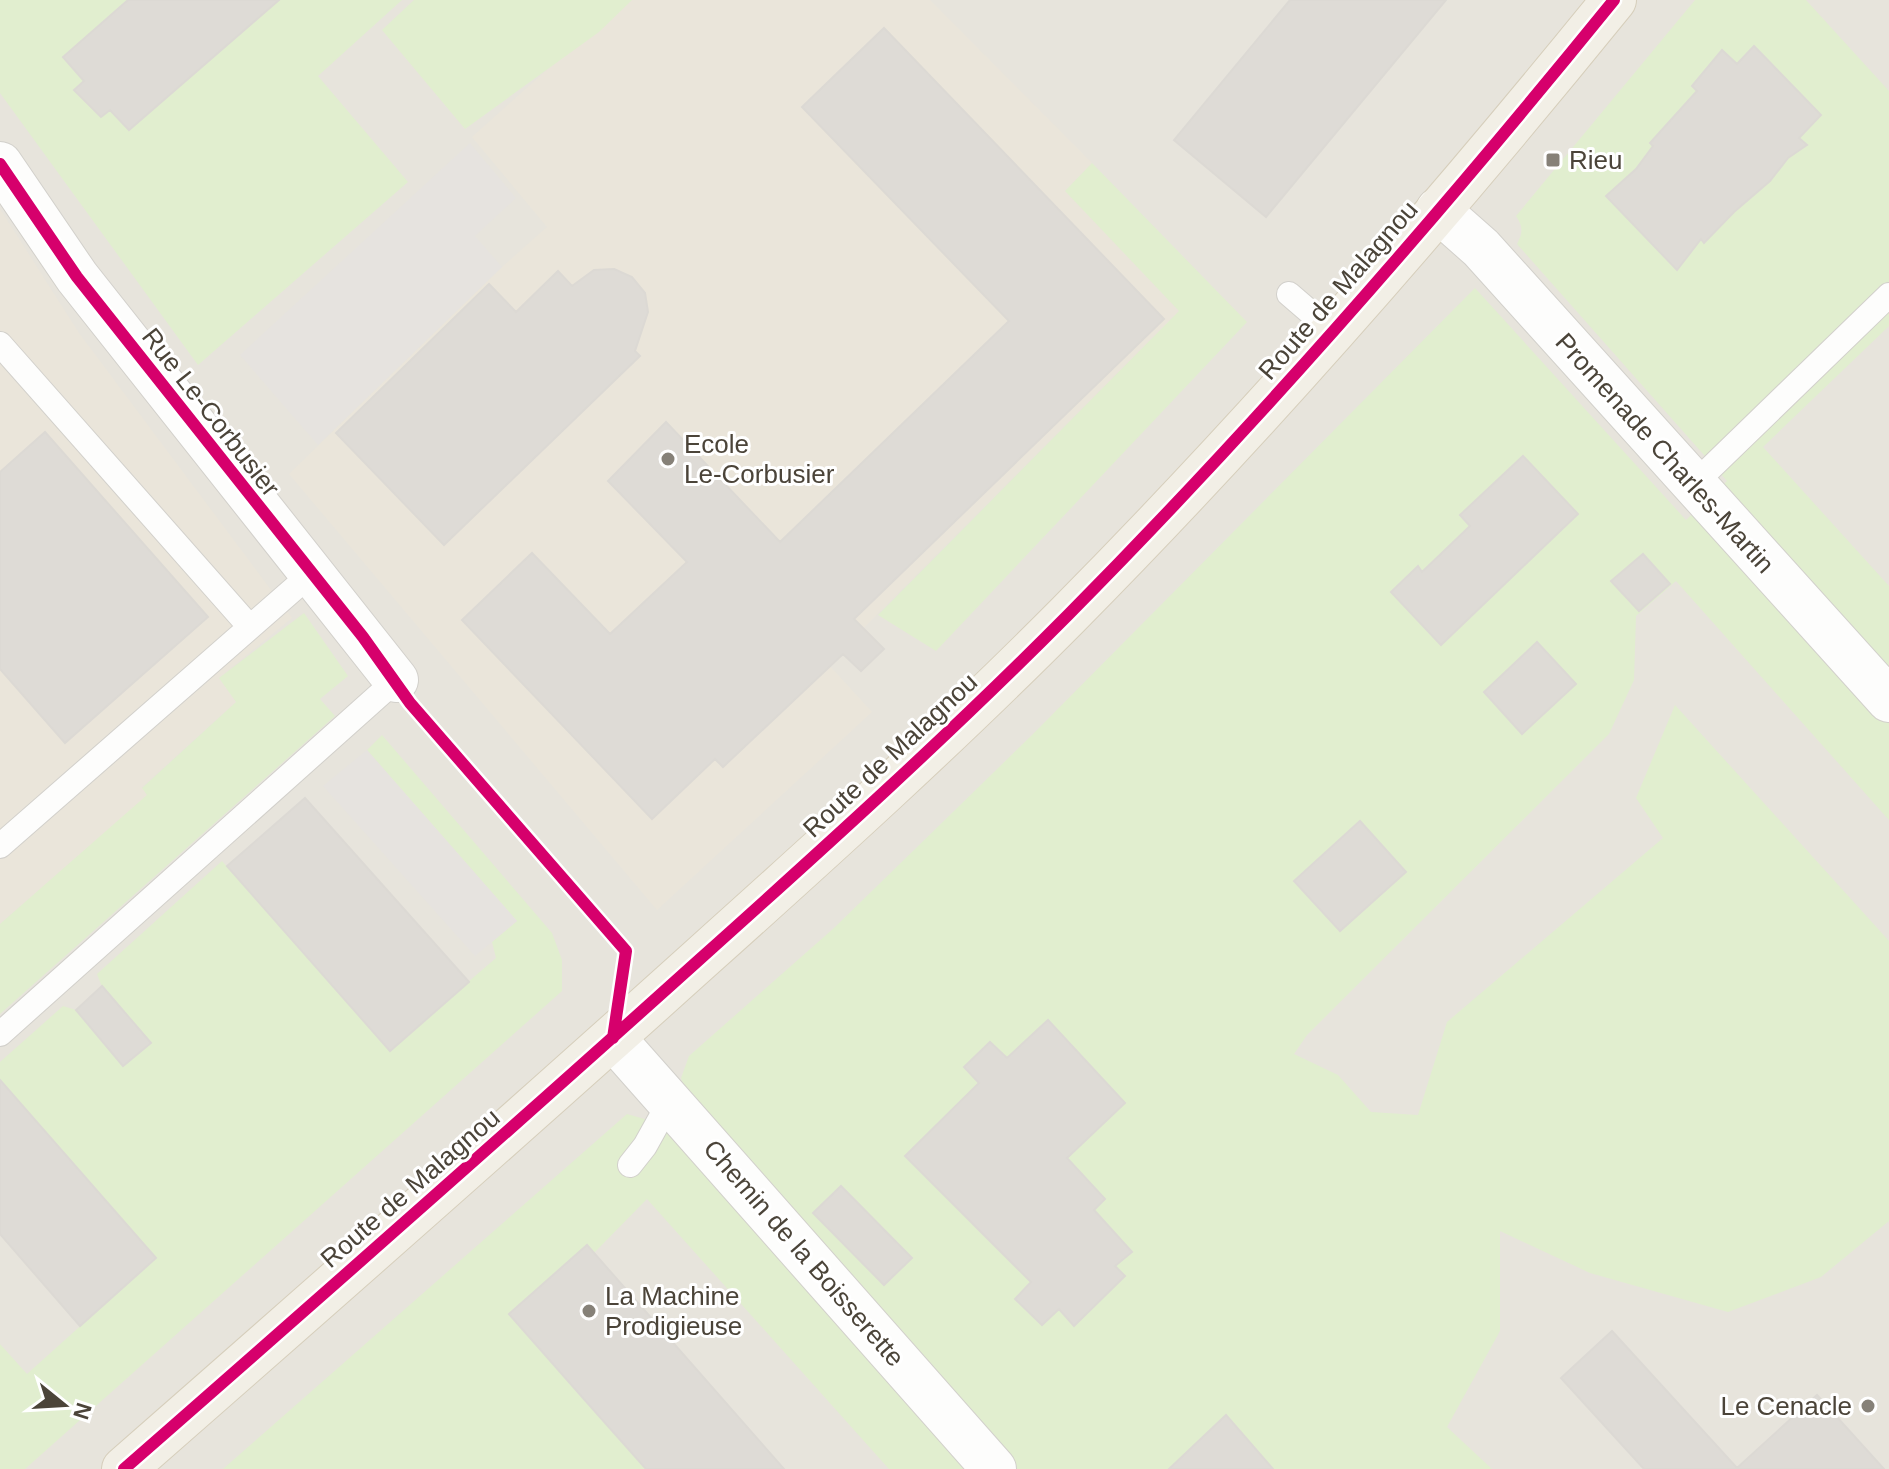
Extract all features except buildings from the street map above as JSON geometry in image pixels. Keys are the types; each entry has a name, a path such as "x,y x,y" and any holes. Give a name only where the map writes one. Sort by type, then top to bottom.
{"main road":[{"name":"Route de Malagnou","path":"124,1469 613,1038 868,808 1068,615 1213,464 1332,331 1614,0"}],"street":[{"name":"Rue Le-Corbusier","path":"0,164 77,277 396,680"},
{"name":"Promenade Charles-Martin","path":"1438,210 1481,248 1889,700"},
{"name":"Chemin de la Boisserette","path":"613,1038 994,1469"}],"lane":[{"path":"1289,294 1332,331"},
{"path":"1693,485 1889,295"},
{"path":"0,344 250,627"},
{"path":"0,846 312,573"},
{"path":"0,1034 396,680"},
{"path":"630,1165 645,1146 670,1101"}],"shaded area":[{"path":"0,0 1889,0 1889,1469 0,1469"},
{"name":"Ecole Le-Corbusier","path":"625,0 930,0 1092,163 1065,191 1179,311 828,664 872,712 657,910 289,474 547,227 472,137"},
{"path":"470,143 516,198 475,236 502,267 318,445 240,355"},
{"path":"0,209 79,333 292,618 219,678 236,702 142,787 148,795 0,924"},
{"path":"367,750 517,921 475,956 323,786"}],"green space":[{"path":"0,0 402,0 318,76 408,182 198,365 0,93"},
{"path":"414,0 632,0 599,32 465,129 382,30"},
{"path":"1695,0 1806,0 1889,91 1889,326 1763,447 1889,586 1889,820 1676,581 1636,616 1634,680 1609,734 1307,1035 1294,1054 1338,1075 1371,1112 1418,1115 1447,1022 1663,838 1636,798 1675,705 1889,941 1889,1221 1821,1277 1728,1312 1590,1273 1500,1231 1500,1331 1447,1427 1492,1469 1017,1469 689,1101 681,1078 689,1056 834,928 1033,734 1475,288 1686,520 1727,481 1517,244 1521,230 1516,216"},
{"path":"1092,163 1247,322 936,651 878,615 1179,311 1065,191"},
{"path":"304,613 348,676 320,699 335,716 0,1014 0,924 147,795 142,788 236,702 219,678"},
{"path":"382,735 552,933 562,960 562,991 25,1469 0,1469 0,1344 27,1374 156,1258 0,1080 0,1062 63,1006 76,1010 102,987 97,974 222,861 389,1050 496,958 492,942 517,921 367,750"},
{"path":"627,1114 669,1126 972,1469 889,1469 647,1199 594,1253 587,1245 509,1314 646,1469 223,1469"}],"cycle path":[{"path":"124,1469 747,917 887,790 1024,659 1211,466 1349,314 1614,0"},
{"path":"0,164 77,277 363,637 410,703 626,951 613,1038"}],"place":[{"name":"Rieu","path":"1553,160"},
{"name":"Ecole Le-Corbusier","path":"668,459"},
{"name":"La Machine Prodigieuse","path":"589,1311"},
{"name":"Le Cenacle","path":"1868,1406"}]}
